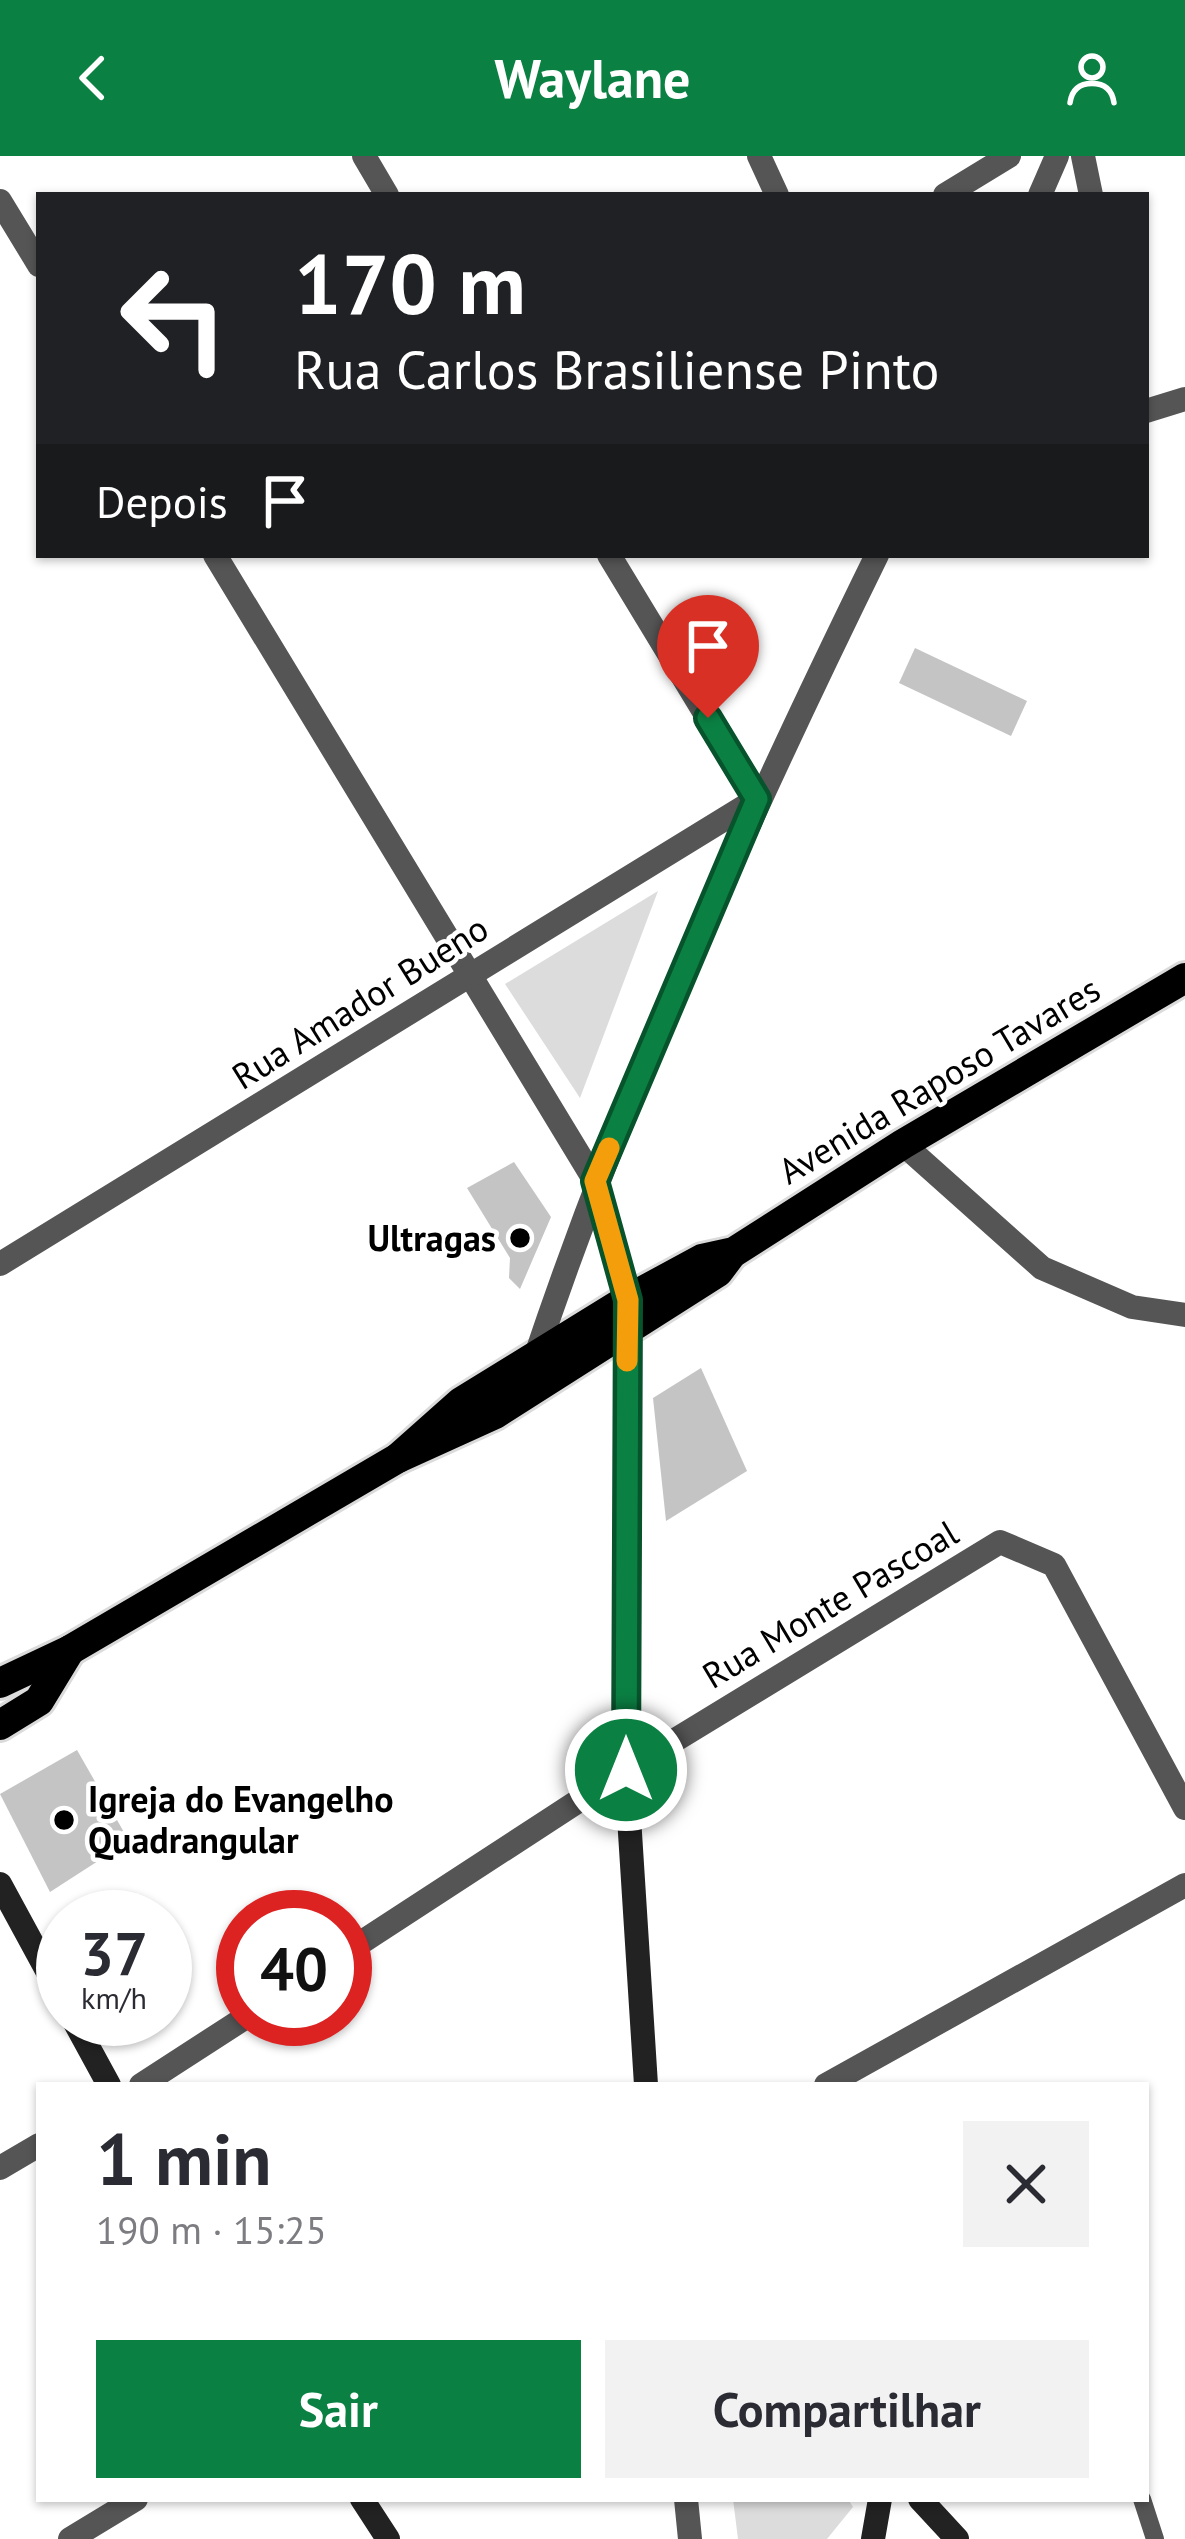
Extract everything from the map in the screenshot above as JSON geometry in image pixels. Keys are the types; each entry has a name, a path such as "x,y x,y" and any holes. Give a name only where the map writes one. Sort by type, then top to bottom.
{"main road":[{"name":"Avenida Raposo Tavares","path":"398,1458 461,1402 534,1361 718,1272 734,1252 903,1144 1185,978"},
{"name":"Avenida Raposo Tavares","path":"0,1683 70,1650 398,1458 495,1414 628,1315"},
{"path":"0,1725 39,1701 70,1650"}],"street":[{"path":"364,156 385,192"},
{"path":"760,156 776,192"},
{"path":"950,192 1009,156"},
{"path":"1041,192 1058,156"},
{"path":"1083,156 1090,192"},
{"path":"0,201 36,260"},
{"path":"1149,410 1185,399"},
{"path":"217,558 595,1181 628,1315 626,1770 646,2082"},
{"path":"611,558 757,799"},
{"path":"534,1361 595,1181 757,799 876,558"},
{"name":"Rua Amador Bueno","path":"0,1264 757,799"},
{"path":"903,1144 1042,1268 1132,1307 1185,1315"},
{"name":"Rua Monte Pascoal","path":"372,1935 626,1770 1000,1542 1054,1564 1185,1808"},
{"path":"0,1884 36,1950"},
{"path":"831,2082 1185,1886"},
{"path":"146,2082 216,2036"},
{"path":"88,2046 107,2082"},
{"path":"0,2168 36,2147"},
{"path":"70,2539 131,2502"},
{"path":"364,2502 388,2539"},
{"path":"686,2502 690,2539"},
{"path":"872,2539 879,2502"},
{"path":"923,2502 957,2539"}],"lane":[{"path":"1143,2502 1155,2539"}],"shaded area":[{"path":"658,891 580,1098 505,984"},
{"path":"733,2502 850,2502 853,2507 827,2539 738,2539"}],"building":[{"path":"915,648 1027,701 1011,736 899,683"},
{"name":"Ultragas","path":"514,1162 551,1217 520,1289 509,1278 510,1258 467,1188"},
{"path":"701,1368 747,1471 666,1521 653,1398"},
{"name":"Igreja do Evangelho Quadrangular","path":"77,1750 129,1841 49,1890 0,1794"}],"slow traffic":[{"path":"609,1148 595,1181 628,1300 627,1361"}],"place":[{"name":"Ultragas","path":"520,1238"},
{"name":"Igreja do Evangelho Quadrangular","path":"64,1820"}],"route":[{"path":"626,1770 628,1300 595,1181 757,799 708,718"}]}
